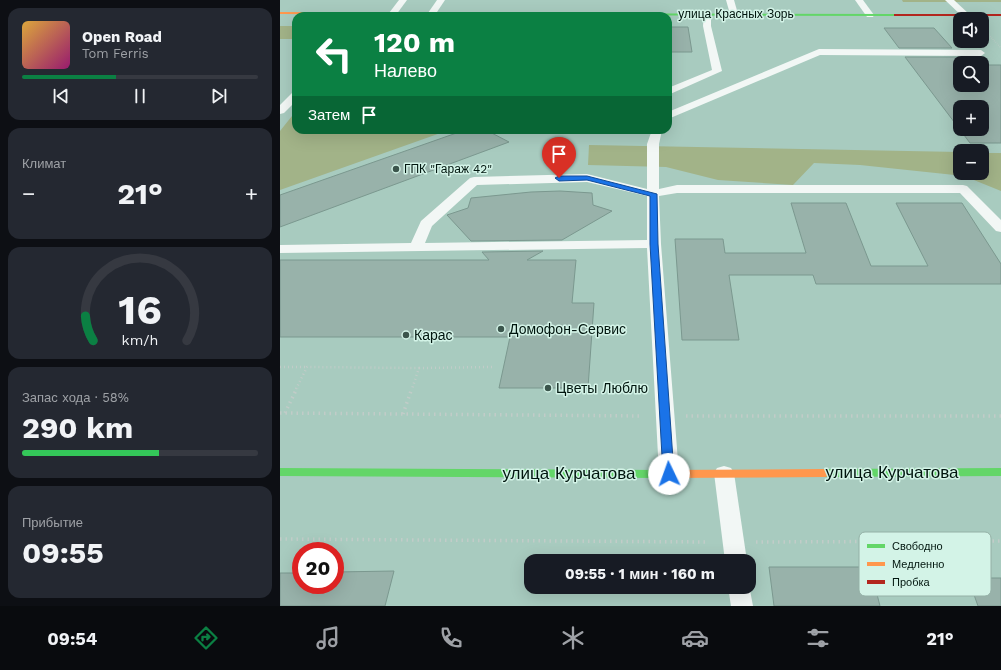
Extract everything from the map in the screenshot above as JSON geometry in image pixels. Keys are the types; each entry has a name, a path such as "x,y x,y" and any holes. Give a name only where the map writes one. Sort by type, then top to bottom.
{"street":[{"name":"улица Красных Зорь","path":"280,13 292,13"},
{"name":"улица Красных Зорь","path":"672,14 953,15"},
{"name":"улица Красных Зорь","path":"989,15 1001,15"},
{"name":"улица Курчатова","path":"280,472 669,474 1001,472"}],"lane":[{"path":"394,12 403,0"},
{"path":"433,12 441,0"},
{"path":"730,0 734,14"},
{"path":"859,0 870,15"},
{"path":"949,0 963,12"},
{"path":"672,90 716,71 707,26 707,14"},
{"path":"672,113 819,52 981,53"},
{"path":"280,111 292,99"},
{"path":"656,134 653,144 654,244 669,474"},
{"path":"416,248 426,224 474,181 587,178 653,194 677,190 963,189 1001,228"},
{"path":"280,249 654,244"},
{"path":"724,473 735,551"},
{"path":"740,594 742,606"}],"path":[{"path":"989,35 1001,48"},
{"path":"280,367 492,367"},
{"path":"285,413 306,367"},
{"path":"403,414 419,368"},
{"path":"280,413 665,416 1001,416"},
{"path":"280,539 735,551 859,546"},
{"path":"991,541 1001,541"}],"green space":[{"path":"902,0 1001,0 1001,2 903,2"},
{"path":"280,26 292,26 292,39 280,39"},
{"path":"292,116 292,134 438,134 280,190 280,131"},
{"path":"589,145 953,152 953,175 860,165 814,163 793,185 718,180 666,167 588,165"},
{"path":"989,153 1001,153 1001,191 974,180 989,180"}],"building":[{"path":"672,27 688,27 692,52 672,52"},
{"path":"884,28 934,28 952,48 899,48"},
{"path":"905,57 953,57 953,92 989,92 989,65 1001,65 1001,143 970,143 965,136 989,136 989,100 953,100 953,121"},
{"name":"ГПК \"Гараж 42\"","path":"454,134 494,134 509,142 280,227 280,195"},
{"path":"560,191 592,193 593,205 612,211 562,240 471,241 447,215 468,208 471,198 531,192"},
{"path":"791,203 846,203 871,266 928,266 896,203 962,203 1001,264 1001,284 816,284 813,275 729,275 739,340 682,340 675,239 723,239 725,253 806,253"},
{"path":"543,251 527,260 576,260 572,303 594,303 588,388 499,388 510,337 280,337 280,260 489,260 482,252"},
{"path":"769,567 859,567 859,596 877,596 880,606 774,606"},
{"path":"394,571 385,606 280,606 280,573 292,573 292,594 344,594 344,572"},
{"path":"991,578 1001,578 1001,606 978,606 974,596 991,596"}],"traffic: fast":[{"path":"672,14 896,15"},
{"path":"280,472 663,474"},
{"path":"825,473 1001,472"}],"traffic: slow":[{"path":"280,13 292,13"},
{"path":"663,474 825,473"}],"traffic: jam":[{"path":"896,15 1001,15"}],"place":[{"name":"ГПК \"Гараж 42\"","path":"396,169"},
{"name":"Домофон-Сервис","path":"501,329"},
{"name":"Карас","path":"406,335"},
{"name":"Цветы Люблю","path":"548,388"}],"route":[{"path":"559,178 587,178 653,194 654,244 669,474"}]}
